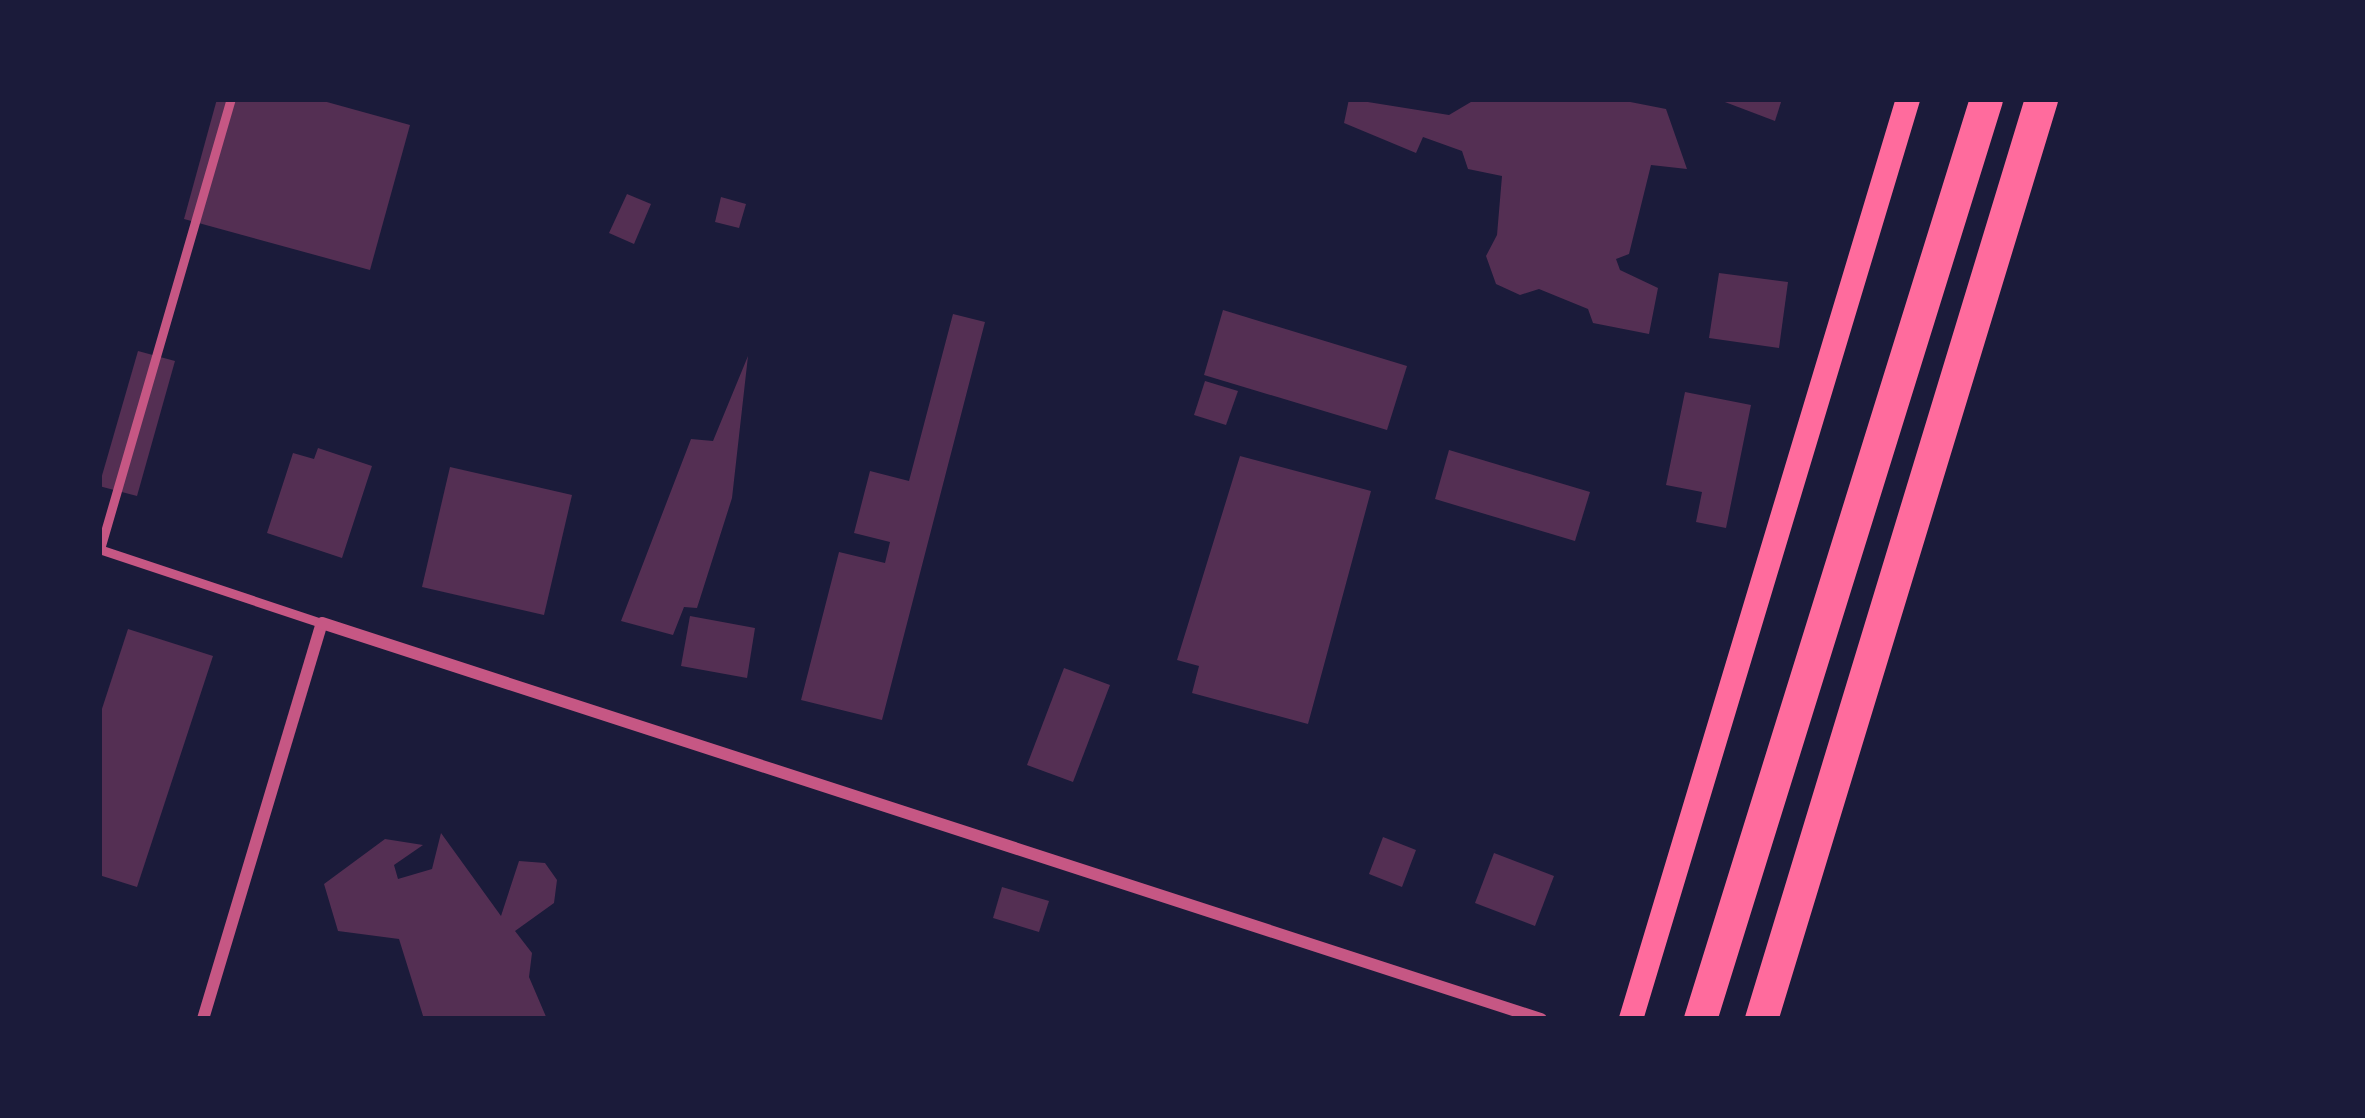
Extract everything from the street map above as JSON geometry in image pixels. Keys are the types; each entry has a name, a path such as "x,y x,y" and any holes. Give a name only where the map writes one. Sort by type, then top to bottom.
{"highway":[{"path":"1700,1019 1985,99"},
{"path":"1761,1019 2042,99"}],"main road":[{"path":"1631,1019 1907,99"}],"street":[{"path":"203,1019 322,623 1541,1019"}],"lane":[{"path":"231,99 100,549 322,623"}],"building":[{"path":"217,99 316,99 410,125 370,270 184,219"},
{"path":"1349,99 1449,115 1476,99 1615,99 1666,109 1687,169 1651,165 1629,254 1616,259 1620,270 1658,288 1649,334 1593,323 1588,309 1539,289 1520,295 1496,284 1486,256 1497,235 1502,176 1468,169 1462,151 1423,137 1416,153 1344,123"},
{"path":"1717,99 1782,99 1775,121"},
{"path":"627,194 651,204 634,244 609,233"},
{"path":"721,197 746,204 739,228 715,222"},
{"path":"1719,273 1788,282 1779,348 1709,338"},
{"path":"1223,310 1407,366 1387,430 1204,375"},
{"path":"953,314 985,322 882,720 801,700 839,552 885,563 890,542 854,533 870,471 909,481"},
{"path":"138,351 175,361 137,496 99,486"},
{"path":"748,356 732,498 697,608 684,607 673,635 621,621 691,439 713,441"},
{"path":"1205,381 1238,391 1226,425 1194,415"},
{"path":"1685,392 1751,405 1726,528 1696,522 1702,492 1666,485"},
{"path":"318,448 372,466 342,558 267,533 293,453 314,459"},
{"path":"1449,450 1590,492 1575,541 1435,499"},
{"path":"1240,456 1371,491 1308,724 1192,693 1199,666 1177,660"},
{"path":"450,467 572,495 544,615 422,587"},
{"path":"690,616 755,628 747,678 681,666"},
{"path":"128,629 213,656 137,887 99,875 99,718"},
{"path":"1064,668 1110,685 1073,782 1027,765"},
{"path":"441,833 501,916 519,861 545,863 557,880 554,903 515,931 532,953 529,977 547,1019 424,1019 399,939 338,931 324,884 385,839 423,845 394,865 398,879 432,869"},
{"path":"1383,837 1416,850 1402,887 1369,874"},
{"path":"1494,853 1554,876 1535,926 1475,903"},
{"path":"1002,887 1049,901 1039,932 993,918"}]}
